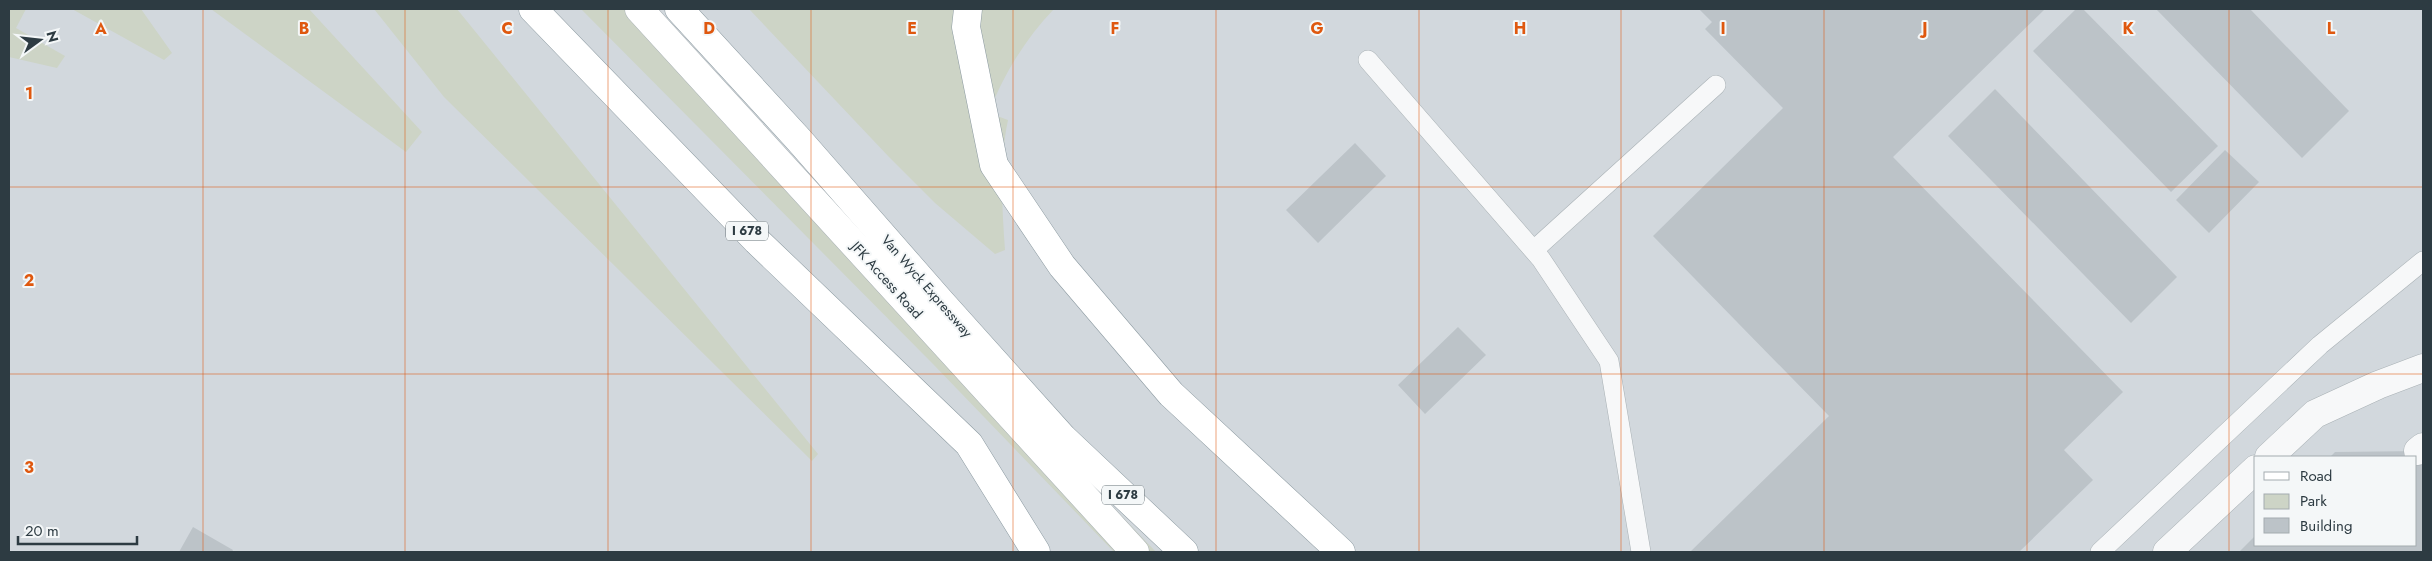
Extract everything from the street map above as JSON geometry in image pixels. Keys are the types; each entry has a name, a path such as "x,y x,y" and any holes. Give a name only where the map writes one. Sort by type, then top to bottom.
{"main road":[{"name":"I 678","path":"533,9 757,241 969,444 1036,552"},
{"name":"JFK Access Road","path":"639,9 1135,552"},
{"name":"Van Wyck Expressway","path":"679,9 799,140 1062,438 1184,552"},
{"path":"968,9 966,27 994,165 1062,266 1171,394 1341,552"}],"street":[{"path":"2269,456 2315,414 2378,385 2423,368"},
{"path":"2167,552 2254,471"}],"lane":[{"path":"1368,60 1534,250 1609,361 1641,552"},
{"path":"1534,250 1716,85"},
{"path":"2100,552 2320,345 2423,261"}],"shaded area":[{"path":"9,9 2423,9 2423,552 9,552"}],"green space":[{"path":"9,9 26,9 16,28 65,56 57,68 9,57"},
{"path":"72,9 141,9 172,53 164,60"},
{"path":"211,9 309,9 422,132 406,152"},
{"path":"374,9 457,9 818,454 812,461 444,97"},
{"path":"581,9 645,9 957,343 1156,552 1114,552 933,364"},
{"path":"749,9 1054,9 1034,32 1016,58 1001,85 989,113 1008,120 1002,168 1005,250 995,254 935,203"}],"building":[{"path":"1699,9 2045,9 1893,157 2123,392 2064,450 2093,480 2019,552 1690,552 1829,416 1653,236 1783,108 1705,29 1712,22"},
{"path":"2076,9 2083,9 2218,146 2171,192 2033,51"},
{"path":"2156,9 2250,9 2349,111 2302,158"},
{"path":"1995,89 2177,277 2131,323 1948,136"},
{"path":"1355,143 1386,176 1318,243 1286,210"},
{"path":"2225,150 2259,182 2209,233 2176,200"},
{"path":"1458,327 1486,355 1425,414 1398,385"},
{"path":"2423,451 2423,552 2239,552 2254,537 2254,546 2417,546 2417,456 2331,456 2335,452"},
{"path":"193,527 233,550 232,552 179,552"}]}
